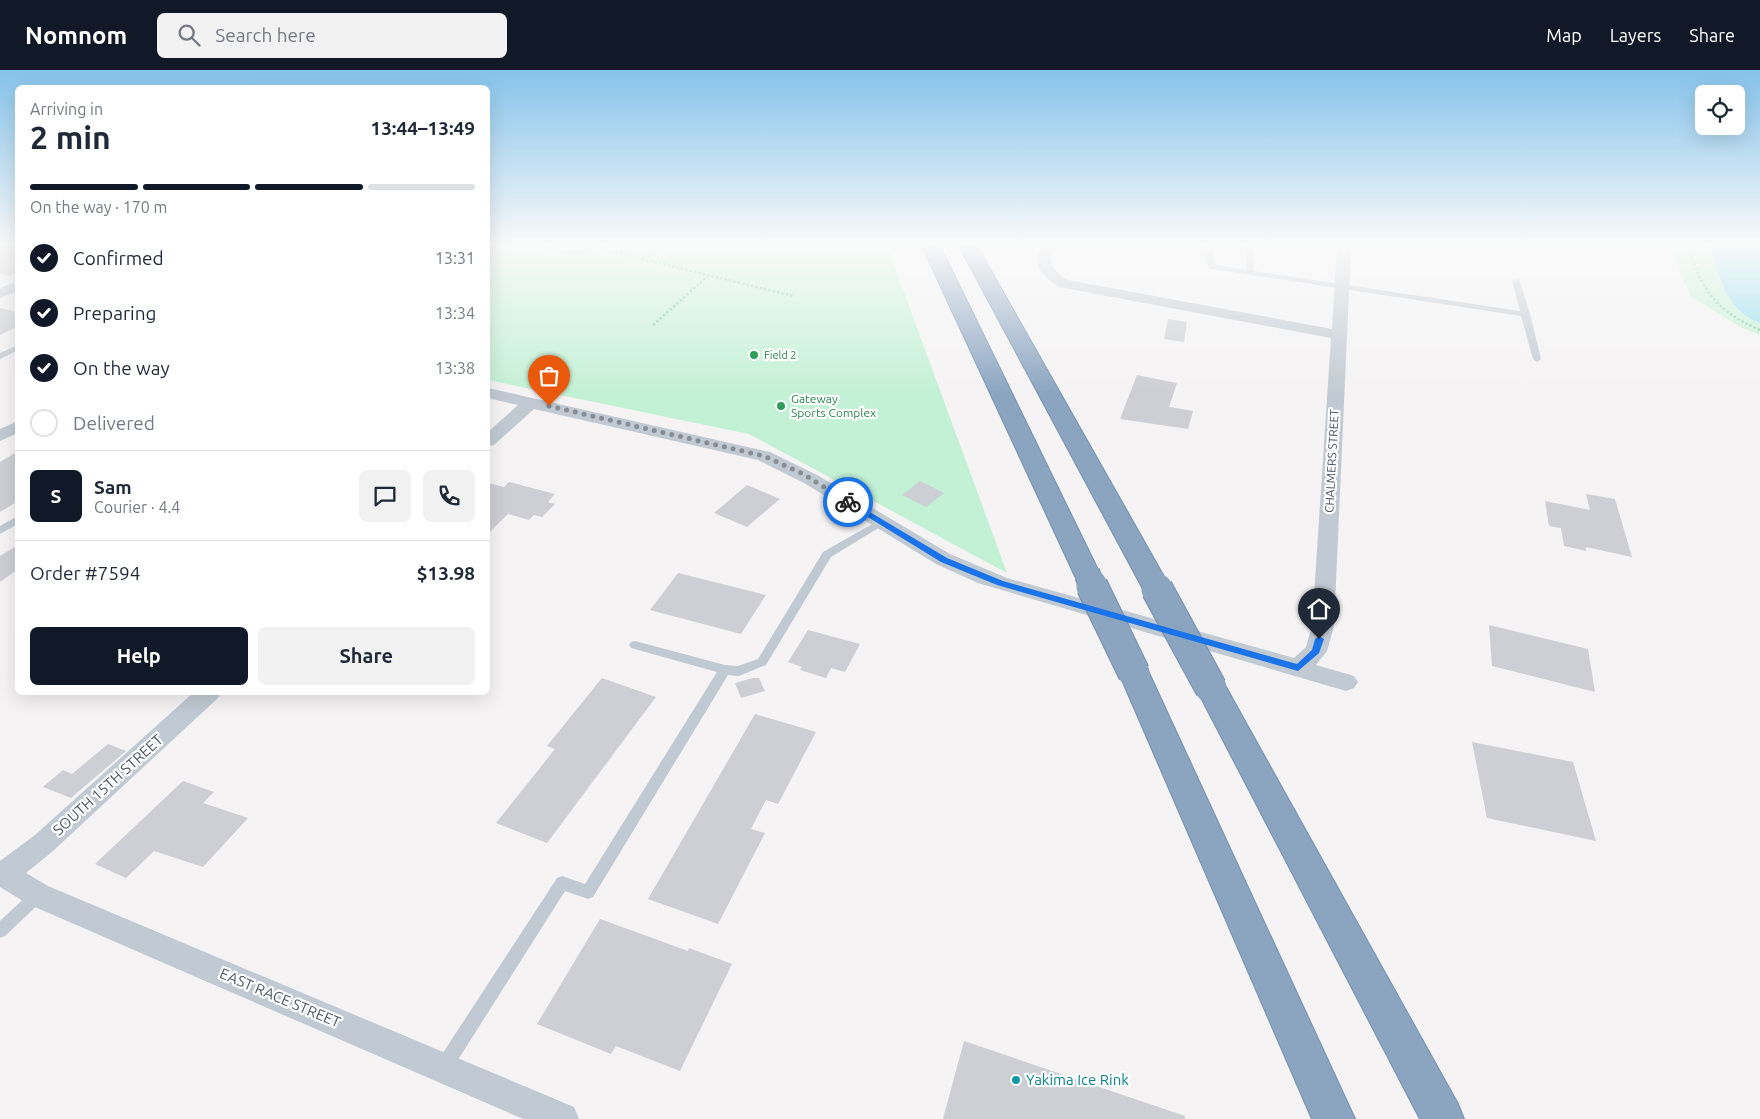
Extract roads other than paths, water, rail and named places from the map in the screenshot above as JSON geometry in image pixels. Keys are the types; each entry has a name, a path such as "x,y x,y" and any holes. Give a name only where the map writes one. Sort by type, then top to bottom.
{"highway":[{"path":"954,295 1134,673 1334,1119"},
{"path":"995,295 1211,688 1443,1119"}],"street":[{"path":"1123,295 1339,335"},
{"name":"CHALMERS STREET","path":"1298,667 1316,651 1323,626 1341,295"},
{"path":"490,392 764,456 803,474 944,560 1000,583 1346,682"},
{"path":"490,439 531,402"},
{"path":"0,436 15,428"},
{"name":"SOUTH 15TH STREET","path":"2,875 44,843 207,695"},
{"name":"EAST RACE STREET","path":"2,875 38,895 562,1119"}],"lane":[{"path":"1401,295 1526,314"},
{"path":"1520,295 1537,359"},
{"path":"0,356 15,348"},
{"path":"0,531 15,521"},
{"path":"635,645 726,670 740,671 762,662 827,555 881,522"},
{"path":"443,1068 562,883 588,892 726,670"},
{"path":"0,930 38,895"}],"water":[{"path":"1728,295 1760,295 1760,323 1749,318 1732,302"}],"place":[{"name":"Field 2","path":"754,355"},
{"name":"Gateway Sports Complex","path":"781,406"},
{"name":"Yakima Ice Rink","path":"1016,1080"}]}
